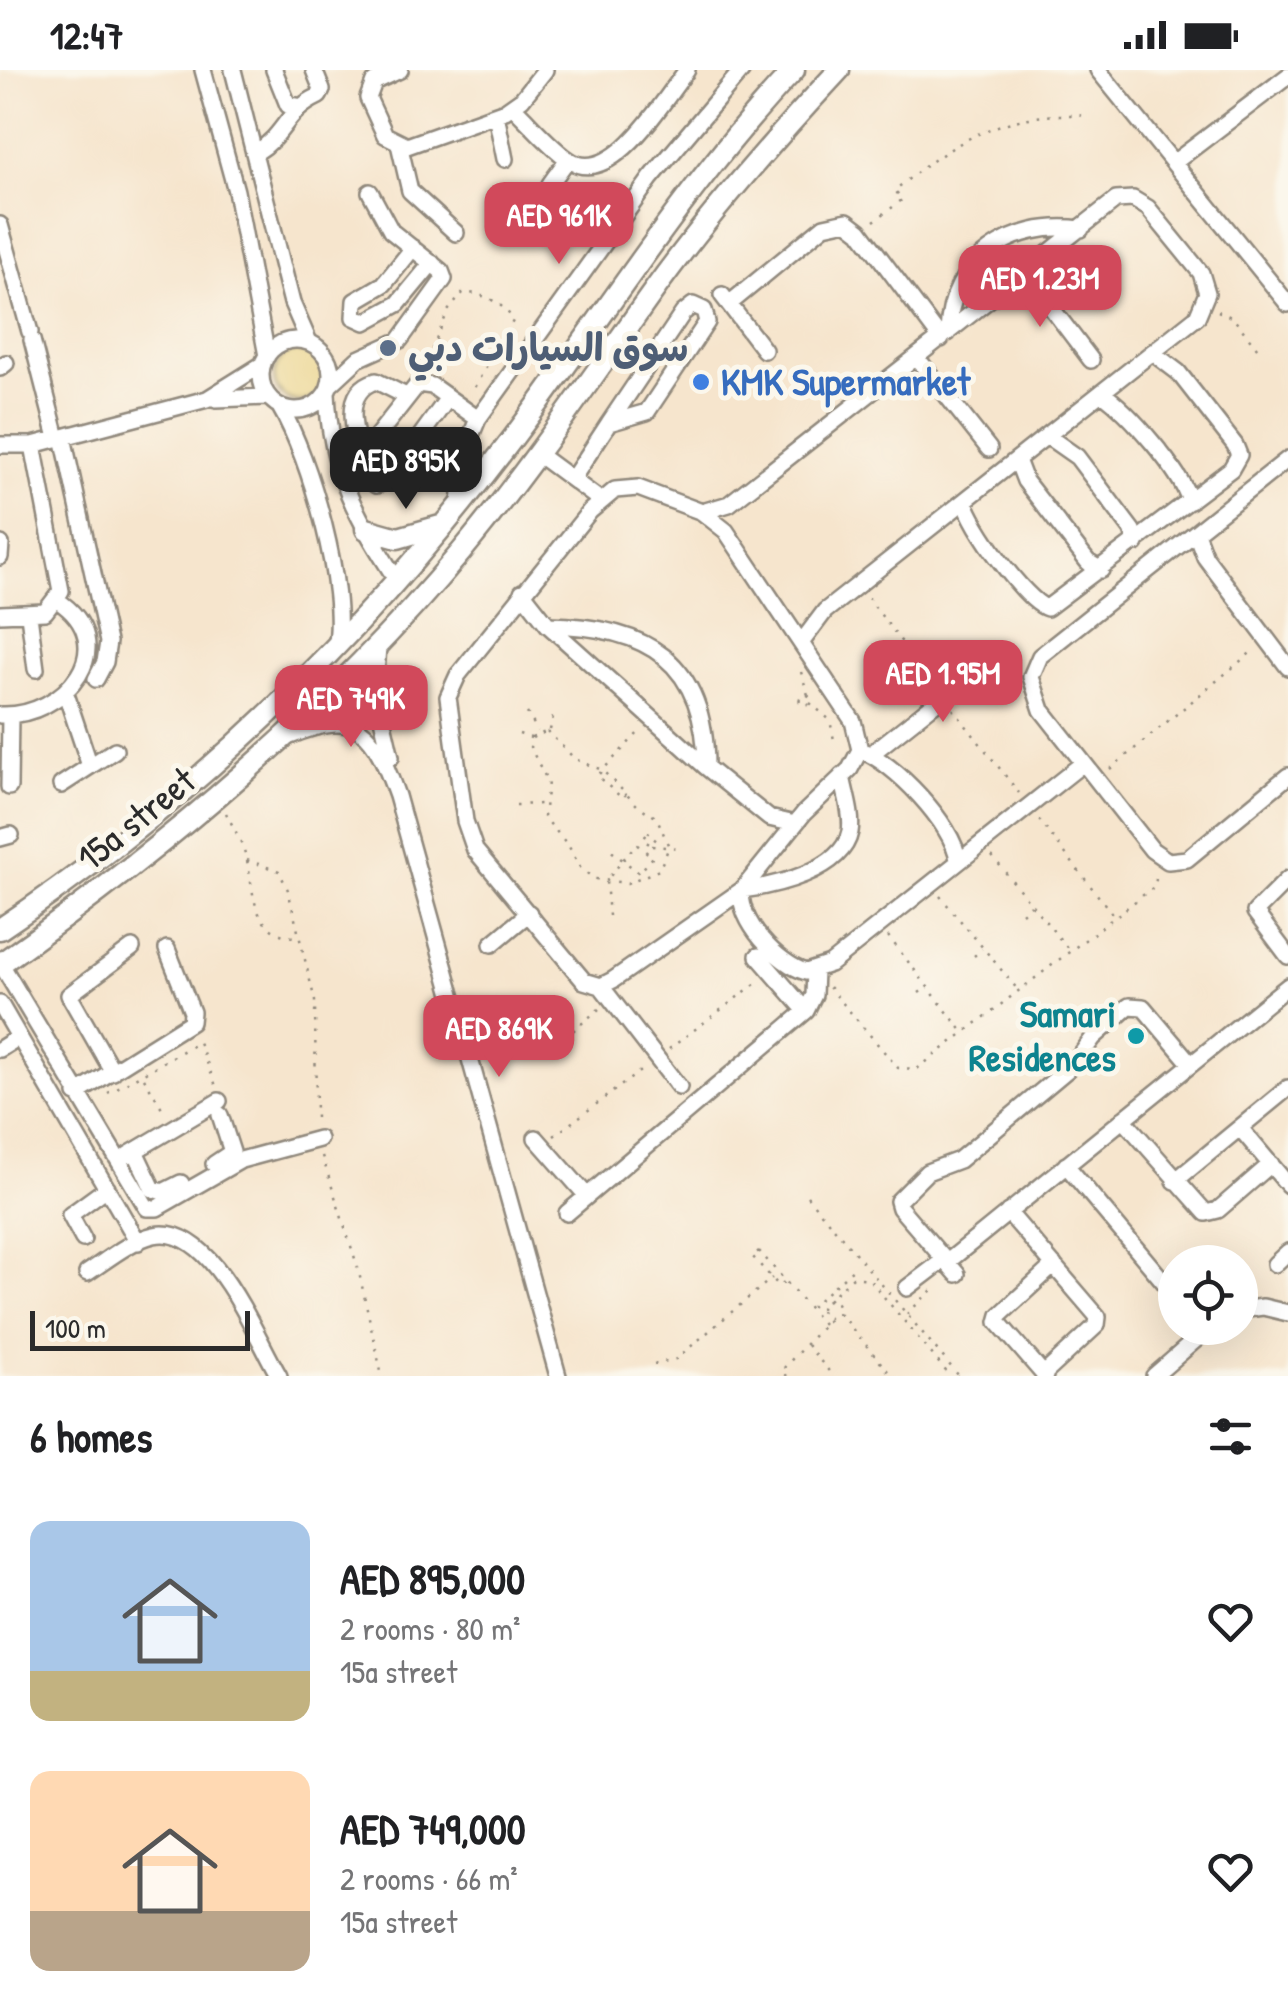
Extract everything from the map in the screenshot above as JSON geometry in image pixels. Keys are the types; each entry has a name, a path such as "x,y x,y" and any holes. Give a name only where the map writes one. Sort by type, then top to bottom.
{"main road":[{"name":"15a street","path":"0,930 44,900 215,763 398,582 453,515 645,251 794,70"},
{"name":"15a street","path":"0,964 111,885 218,799 378,646 539,455 651,294 840,70"},
{"path":"366,529 398,538 453,515"},
{"path":"286,738 303,709 393,614 400,598 398,582"},
{"path":"0,939 44,900"}],"street":[{"path":"203,70 236,191 265,360 263,387 300,445 338,585 341,615 335,648"},
{"path":"234,70 292,303 329,361 331,438 341,482 398,582"},
{"path":"274,70 288,106 297,106"},
{"path":"257,152 276,137 297,106 321,93 314,70"},
{"path":"400,70 374,82 367,92 380,128 399,144 410,191 456,233"},
{"path":"399,144 424,144 512,107 545,70"},
{"path":"512,107 568,159 592,167 618,156 688,70"},
{"path":"453,515 465,450 478,418 651,178 742,70"},
{"path":"1098,70 1176,161 1288,304"},
{"path":"1113,70 1147,126"},
{"path":"1176,161 1288,76"},
{"path":"496,114 505,160"},
{"path":"550,184 568,159"},
{"path":"370,192 391,231 398,267"},
{"path":"702,512 729,504 1116,200 1141,202 1202,273 1207,293 1204,307 1152,353 826,611 801,644"},
{"path":"764,350 726,299 824,226 847,221 860,231 944,336"},
{"path":"0,225 6,265 18,288 60,437 106,632 105,662 96,680"},
{"path":"944,336 955,292 980,256 1027,230 1081,229"},
{"path":"207,399 274,402 301,410 358,358 392,346 442,284 443,275 391,231"},
{"path":"414,248 378,288 356,301 354,318 365,322 394,308 432,263"},
{"path":"1026,273 1091,360"},
{"path":"0,296 18,288"},
{"path":"573,478 609,423 683,313 693,306 704,310 706,322 647,412 609,423"},
{"path":"0,445 33,445 207,399 236,384 285,341 358,358"},
{"path":"965,501 971,519 1042,608 1053,607 1235,466 1238,450 1178,372 1152,353"},
{"path":"917,358 989,450"},
{"path":"412,390 370,382 360,390 353,418 372,483 384,484 455,402"},
{"path":"362,455 412,390 428,384 478,418"},
{"path":"1102,393 1124,412 1183,484 1190,501"},
{"path":"1047,436 1077,457 1132,530 1136,543"},
{"path":"0,614 45,612 57,600 60,572 33,445"},
{"path":"539,455 600,500"},
{"path":"1288,459 1197,536 1040,656 1031,677 1036,700 1159,857 1178,862 1196,853 1288,776"},
{"path":"1017,460 1032,489 1088,562 1101,570"},
{"path":"679,1087 606,992 584,981 470,841 446,710 458,675 600,500 616,490 638,488 702,512 726,531 858,730 866,752 891,767 948,830 958,860"},
{"path":"1197,536 1206,557 1288,667"},
{"path":"0,557 1,544"},
{"path":"522,592 548,626 706,767 768,818 795,824"},
{"path":"9,788 5,715 40,709 66,694 81,672 86,646 74,615 57,600"},
{"path":"28,615 36,669"},
{"path":"548,626 622,632 668,660 698,705 706,767"},
{"path":"378,646 376,688 397,796 558,1376"},
{"path":"606,992 742,890 795,824 866,752 988,662"},
{"path":"66,694 90,766"},
{"path":"286,738 332,722 356,726 374,742 397,796"},
{"path":"61,785 115,750"},
{"path":"815,971 1077,768"},
{"path":"742,890 800,879 846,842 850,824 842,776"},
{"path":"1288,879 1255,912 1288,956"},
{"path":"742,890 740,905 746,919 790,965 815,971"},
{"path":"492,944 529,913"},
{"path":"114,1072 68,995 132,948"},
{"path":"76,1094 191,1022 192,1012 167,948"},
{"path":"758,956 806,1011"},
{"path":"0,964 143,1205 152,1209 241,1160 319,1139"},
{"path":"566,1213 806,1011 814,995 815,971"},
{"path":"907,1288 949,1265 1008,1212 1288,986"},
{"path":"0,1004 138,1242"},
{"path":"949,1265 900,1208 900,1194 932,1168 966,1154 1074,1064 1093,1038 1129,1006 1143,1007 1191,1064"},
{"path":"0,1049 19,1037"},
{"path":"1175,1182 1288,1088"},
{"path":"117,1162 135,1150 218,1101 232,1152 168,1190 153,1189 135,1150"},
{"path":"1124,1118 1201,1212 1213,1213 1270,1164"},
{"path":"1240,1128 1288,1185"},
{"path":"536,1138 587,1196"},
{"path":"1066,1165 1158,1276"},
{"path":"83,1239 70,1215 107,1188"},
{"path":"1008,1212 1054,1265 1098,1321 1044,1375 998,1322 1000,1314 1054,1265"},
{"path":"87,1273 150,1236 181,1236 207,1252 279,1376"},
{"path":"1275,1264 1288,1252"},
{"path":"1258,1308 1288,1313"},
{"path":"1154,1376 1188,1345"}],"path":[{"path":"871,224 902,200 895,190 949,146 1049,112 1090,116"},
{"path":"412,390 452,302 462,293 477,293 508,311 513,321 455,402"},
{"path":"1204,307 1233,318 1262,354"},
{"path":"1097,780 1267,639"},
{"path":"810,703 830,720 835,745"},
{"path":"527,713 538,732"},
{"path":"550,732 554,713"},
{"path":"626,794 622,798 597,776 652,718"},
{"path":"538,732 550,732 575,758 602,770 664,827 669,847 666,860 650,877 627,882 606,880 581,870 561,835 547,823 543,804 548,782 530,747 538,732"},
{"path":"519,734 532,738"},
{"path":"218,799 247,860 256,912 283,935 297,937"},
{"path":"516,806 543,804"},
{"path":"1028,805 1114,917"},
{"path":"664,827 648,832 642,840 650,846 680,848"},
{"path":"648,832 656,838 650,846"},
{"path":"981,842 1070,952"},
{"path":"609,849 622,860 639,873 653,856 636,844 622,860 606,880 609,916"},
{"path":"247,860 270,865 285,879 316,1013 313,1095 319,1139 358,1268 382,1376"},
{"path":"815,971 904,1071 917,1069 1155,886 1155,868"},
{"path":"929,883 1018,991"},
{"path":"1022,912 1032,904"},
{"path":"878,924 964,1034"},
{"path":"974,956 984,948"},
{"path":"919,994 928,987"},
{"path":"549,1051 606,992"},
{"path":"97,1100 200,1042 218,1101"},
{"path":"144,1078 167,1116"},
{"path":"807,1196 959,1376"},
{"path":"786,1281 779,1286 752,1256 759,1250 810,1308 824,1325"},
{"path":"810,1308 856,1266"},
{"path":"829,1319 821,1312 828,1300 853,1277 864,1276 950,1376"},
{"path":"654,1364 676,1359 772,1278"},
{"path":"906,1315 933,1290"},
{"path":"828,1300 838,1304 839,1313 892,1376"},
{"path":"787,1376 782,1370 839,1313"},
{"path":"806,1344 833,1376"}],"sand":[{"path":"300,350 318,358 326,376 318,394 300,402 282,394 274,376 282,358"}],"place":[{"name":"سوق السيارات دبي","path":"388,348"},
{"name":"KMK Supermarket","path":"701,382"},
{"name":"Samari Residences","path":"1136,1036"}]}
